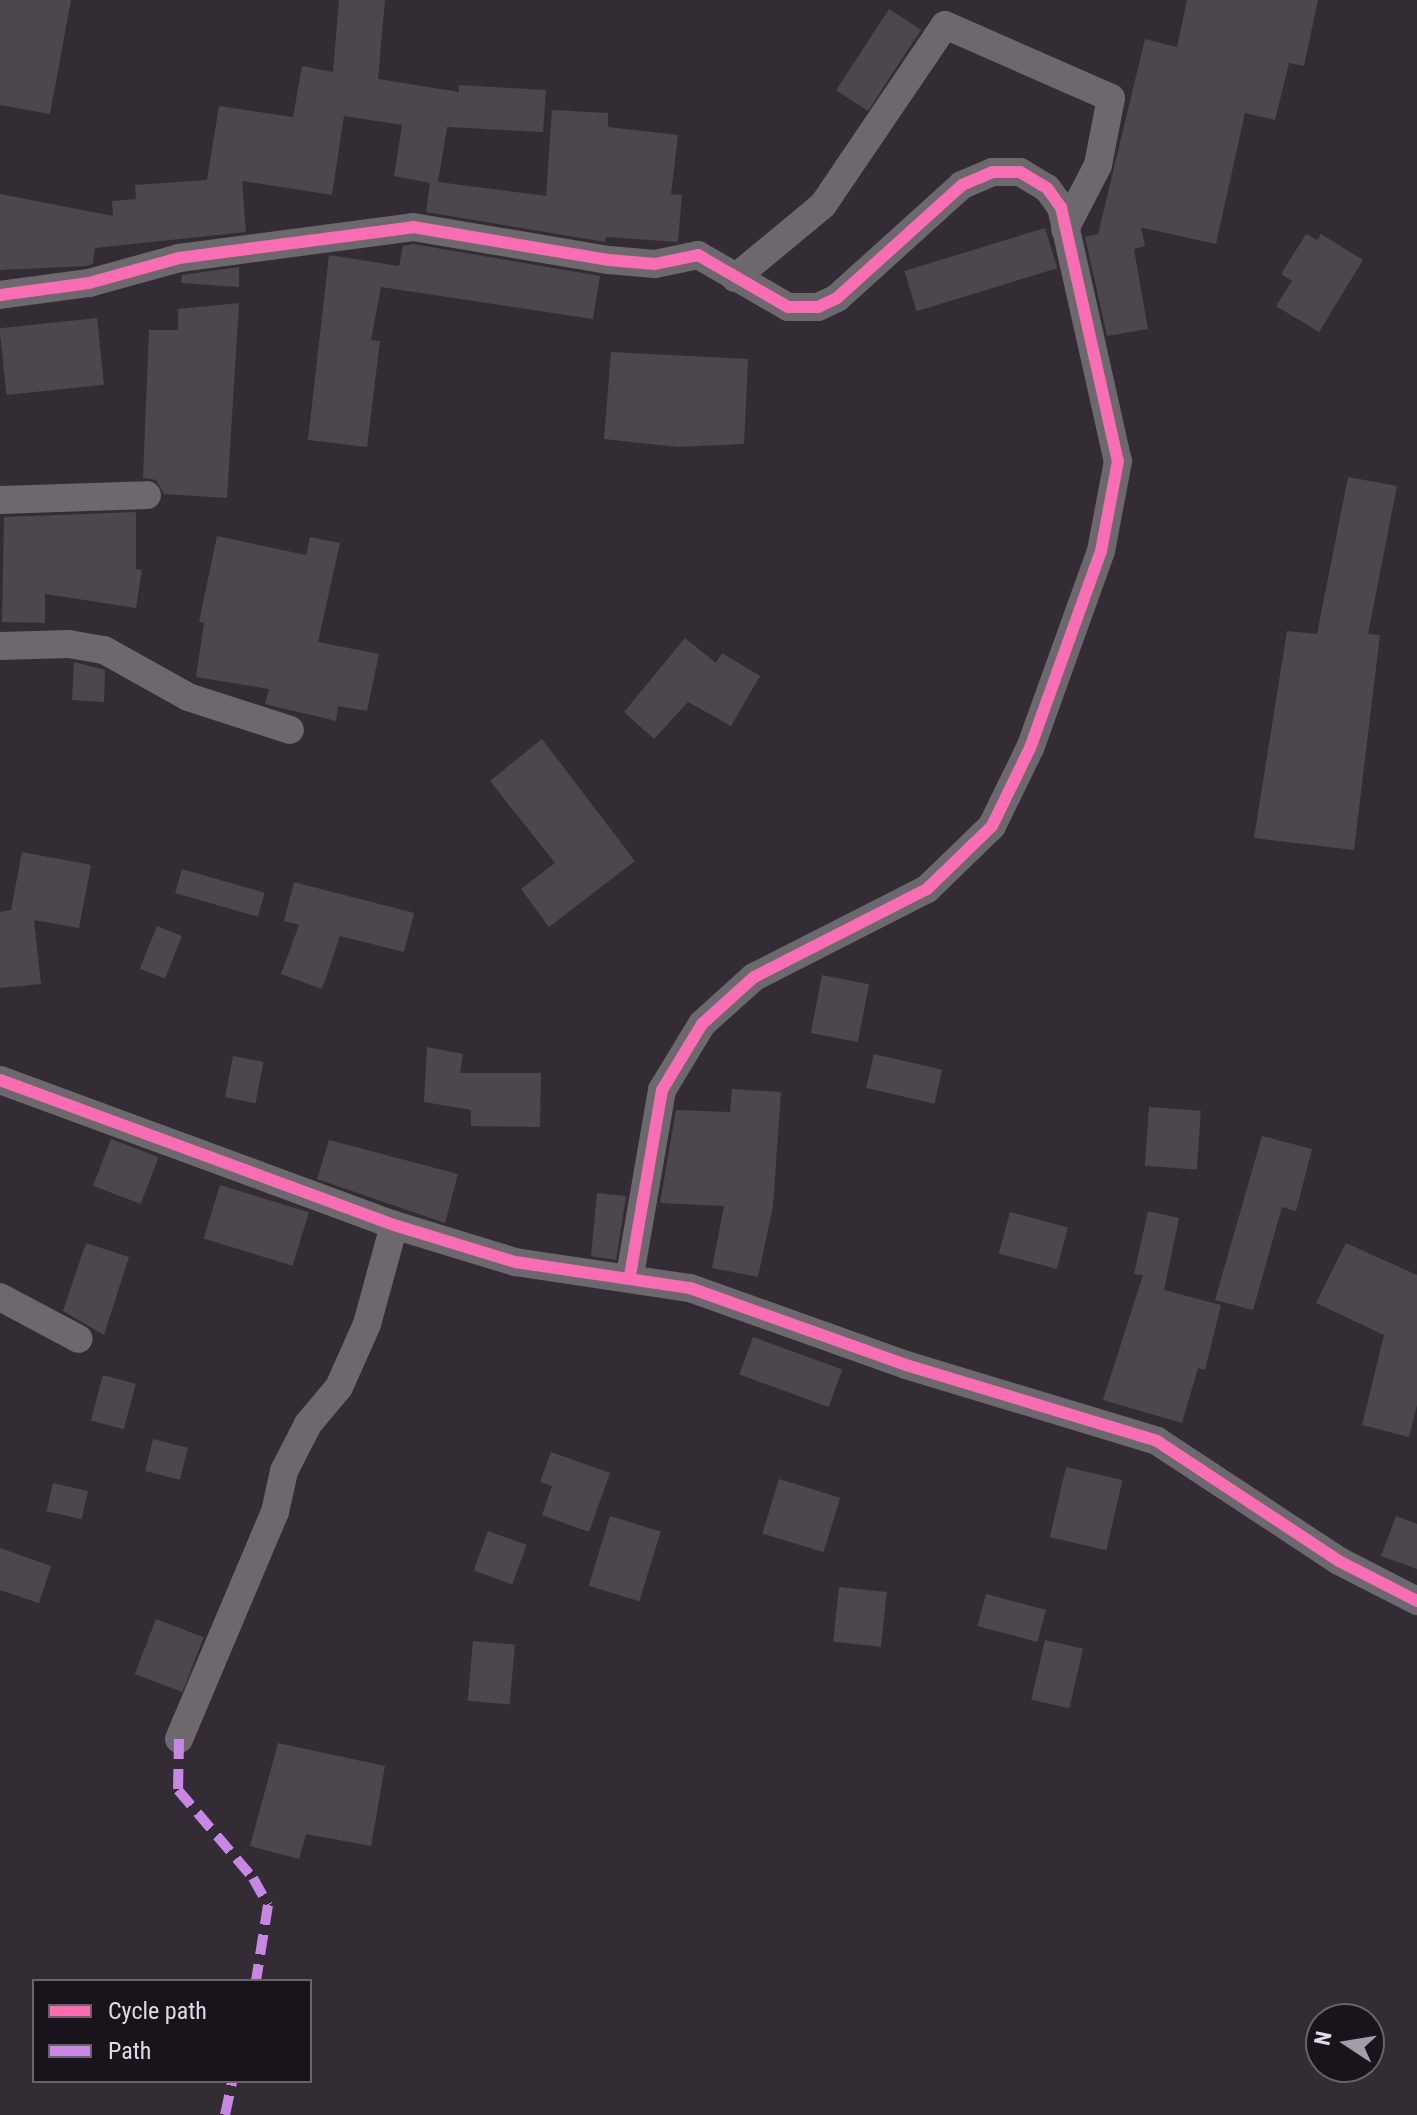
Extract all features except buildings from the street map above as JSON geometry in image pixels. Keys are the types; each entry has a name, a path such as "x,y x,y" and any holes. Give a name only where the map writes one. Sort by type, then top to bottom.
{"street":[{"path":"735,278 823,205 945,25 1111,98 1098,165 1065,229"},
{"path":"0,295 89,283 179,258 413,227 624,261 655,264 698,255 788,307 818,307 837,298 962,185 992,172 1020,172 1047,188 1061,207 1118,461 1101,551 1030,748 992,826 927,889 754,977 702,1024 662,1090 630,1276"},
{"path":"0,500 147,495"},
{"path":"0,646 69,644 104,650 188,697 290,730"},
{"path":"2,1087 394,1225 515,1262 630,1276 690,1288 906,1365 1157,1441 1339,1561 1417,1601"},
{"path":"179,1739 275,1512 284,1471 308,1424 339,1387 367,1324 394,1225"},
{"path":"0,1297 79,1339"}],"marked path":[{"path":"179,1739 178,1790 253,1878 268,1905 256,1979"},
{"path":"225,2115 232,2083"}],"cycle path":[{"path":"0,295 89,283 179,258 413,227 609,260 655,264 698,255 788,307 818,307 837,298 962,185 992,172 1020,172 1047,188 1061,207 1118,461 1101,551 1030,748 992,826 927,889 754,977 702,1024 662,1090 630,1276"},
{"path":"0,1080 394,1225 515,1262 690,1288 906,1365 1157,1441 1339,1561 1417,1601"}]}
